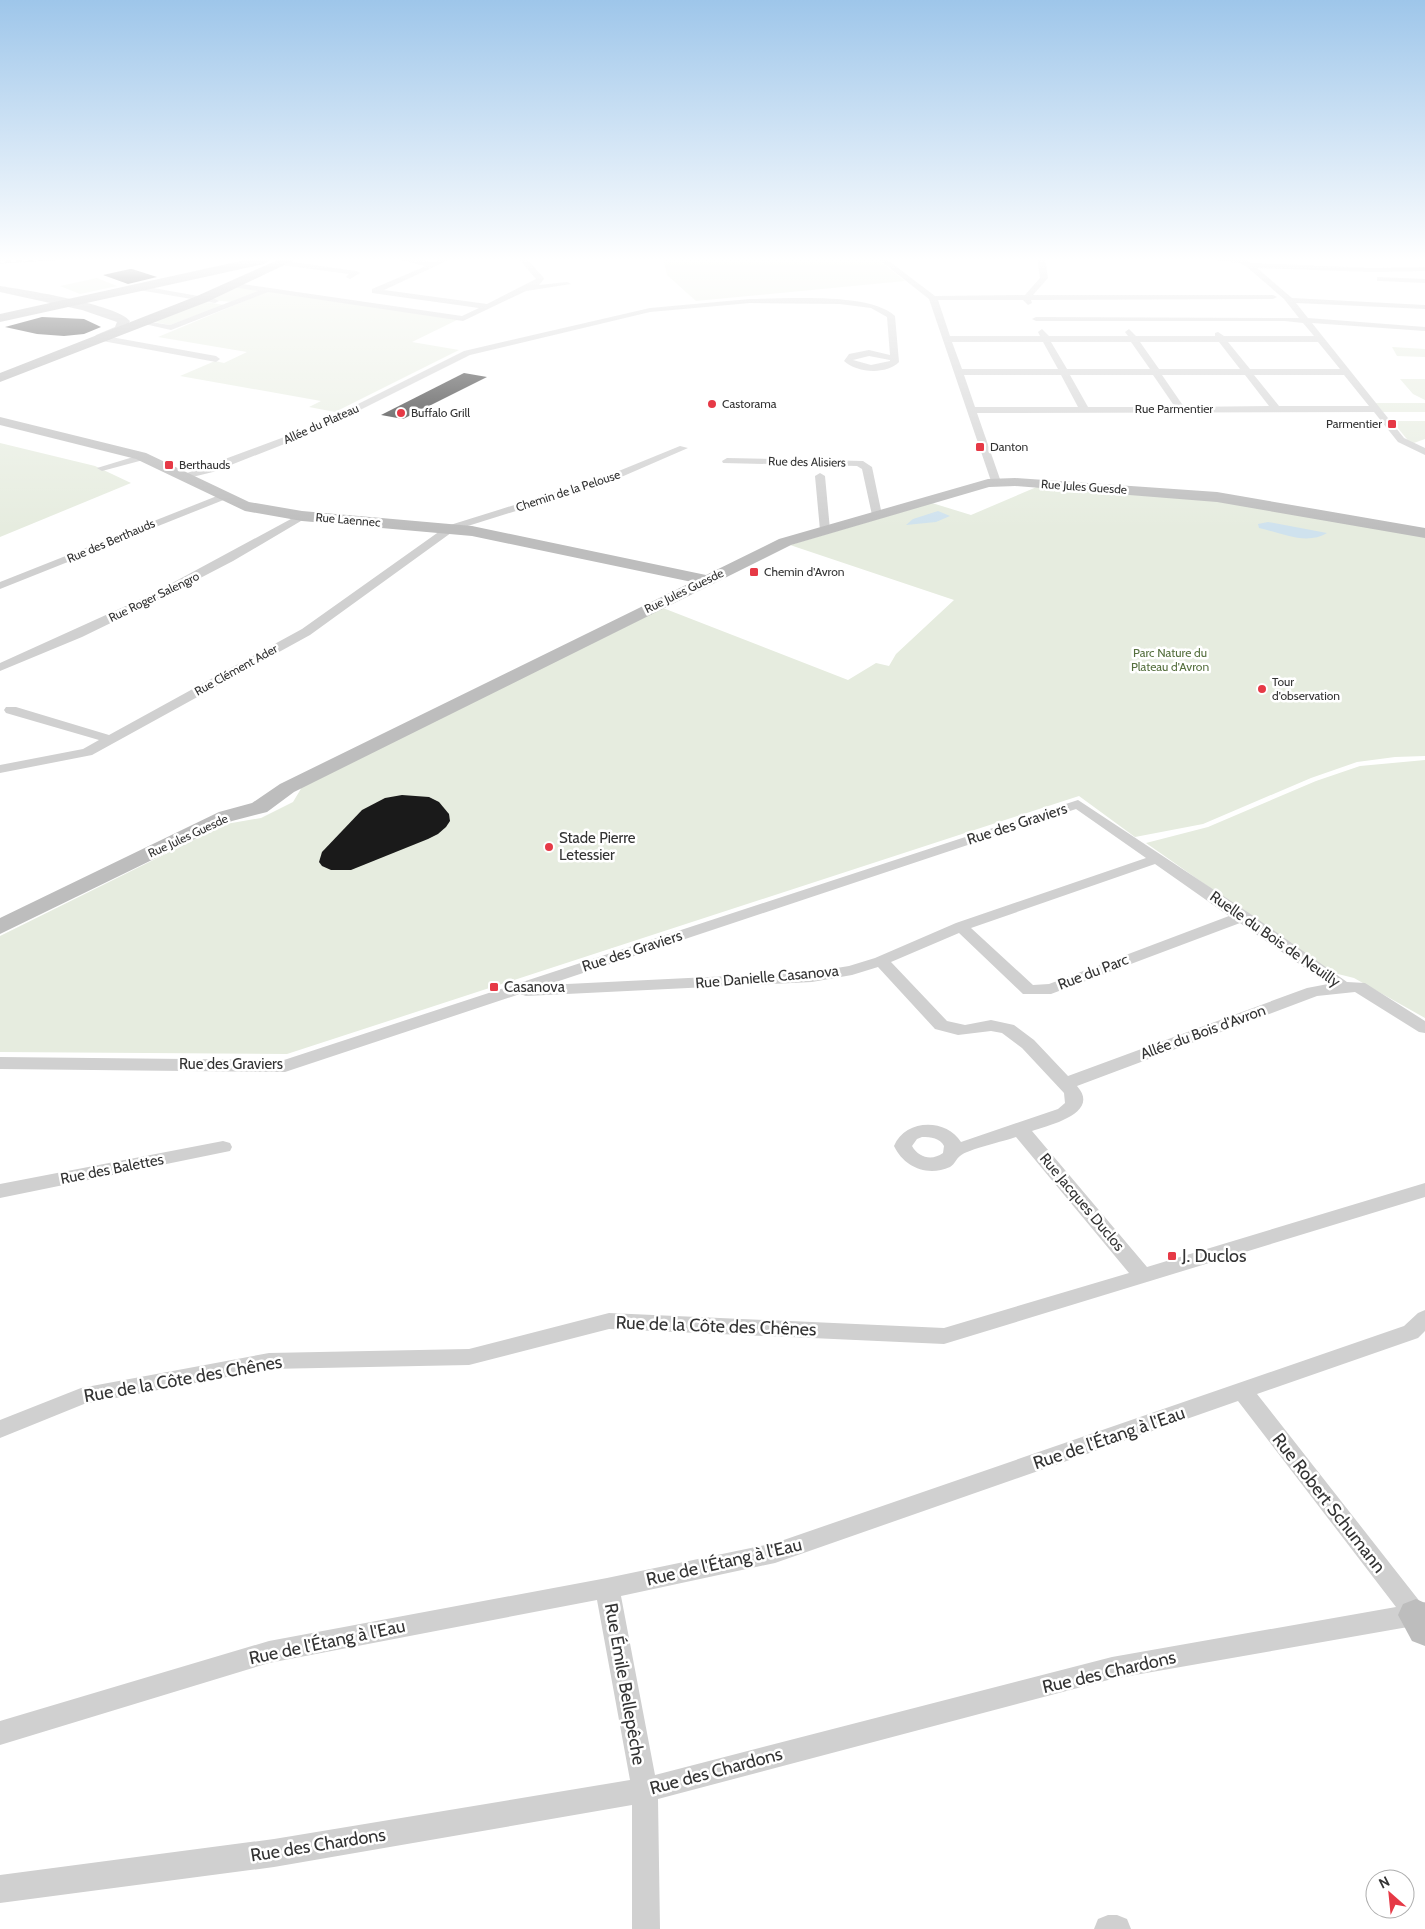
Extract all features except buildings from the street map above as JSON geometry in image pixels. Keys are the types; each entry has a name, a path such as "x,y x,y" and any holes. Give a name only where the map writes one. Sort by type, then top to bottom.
{"main road":[{"path":"0,377 75,348"}],"street":[{"path":"155,348 216,359"},
{"name":"Allée du Plateau","path":"184,476 209,470 317,428 467,353 488,348"},
{"path":"950,348 996,482"},
{"path":"1050,348 1084,409"},
{"path":"1140,348 1181,409"},
{"path":"1229,348 1277,410"},
{"path":"1326,348 1401,440 1425,452"},
{"path":"876,353 895,360 891,365 879,367 863,367 848,361 850,357 856,354 876,353 893,349"},
{"name":"Allée du Plateau","path":"893,349 895,360"},
{"path":"958,372 1346,372"},
{"name":"Rue Parmentier","path":"972,410 1376,409"},
{"name":"Rue Laennec","path":"0,421 143,457 245,506 302,516 451,528 708,580"},
{"name":"Chemin de la Pelouse","path":"451,528 608,479 683,448"},
{"path":"102,468 143,457"},
{"name":"Rue des Alisiers","path":"727,461 859,463 867,467 877,515"},
{"path":"820,476 825,530"},
{"name":"Rue Jules Guesde","path":"0,927 226,816 246,813 266,806 286,788 785,542 996,482 1217,497 1425,533"},
{"name":"Rue des Berthauds","path":"0,586 222,496"},
{"name":"Rue Roger Salengro","path":"0,667 62,642 156,596 247,550 302,516"},
{"name":"Rue Clément Ader","path":"0,769 87,752 306,632 451,528"},
{"path":"11,710 109,739"},
{"name":"Rue des Graviers","path":"0,1063 285,1066 1078,804 1155,858"},
{"name":"Ruelle du Bois de Neuilly","path":"1155,858 1243,916 1343,987 1359,988 1425,1028"},
{"name":"Rue Danielle Casanova","path":"509,991 577,990 812,977 852,970 881,961 962,926 1155,858"},
{"name":"Rue du Parc","path":"962,926 967,933 1029,990 1051,988 1243,916"},
{"path":"881,961 940,1025 953,1031 1000,1026 1015,1032 1073,1092 1074,1105 1064,1113 954,1151"},
{"name":"Allée du Bois d'Avron","path":"1065,1084 1312,992 1343,987"},
{"name":"Rue Jacques Duclos","path":"1020,1129 1142,1275"},
{"name":"Rue des Balettes","path":"0,1191 223,1147"},
{"name":"Rue de la Côte des Chênes","path":"0,1429 81,1396 269,1360 469,1358 609,1321 944,1336 1425,1190"},
{"name":"Rue de l'Étang à l'Eau","path":"0,1734 269,1652 607,1588 775,1553 1243,1392 1411,1332 1425,1318"},
{"name":"Rue Robert Schumann","path":"1243,1392 1422,1619"},
{"name":"Rue Émile Bellepêche","path":"607,1588 645,1790 646,1929"},
{"name":"Rue des Chardons","path":"0,1889 274,1853 645,1790 1112,1668 1422,1619"},
{"path":"1108,1929 1117,1929"}],"green space":[{"path":"223,348 447,348 459,350 335,412 309,407 321,401 180,376 215,361 224,363 247,352"},
{"path":"1393,348 1425,349 1425,357 1397,356"},
{"path":"1400,379 1425,379 1425,400 1413,394"},
{"path":"1375,403 1425,403 1425,412 1383,412"},
{"path":"1392,421 1425,421 1425,439 1411,444"},
{"path":"0,443 95,466 131,483 0,537"},
{"name":"Stade Pierre Letessier","path":"1039,486 1219,499 1425,537 1425,756 1395,757 1357,762 1311,778 1203,824 1135,837 1079,796 287,1054 0,1052 0,936 226,824 261,818 293,802 302,787 663,608 848,680 876,663 889,666 896,654 954,600 790,545 932,503 971,515"},
{"path":"1425,760 1425,1018 1354,978 1330,972 1146,843 1208,827 1316,781 1360,766"}],"water":[{"path":"938,511 950,516 936,522 906,525 913,519"},
{"path":"1268,522 1327,533 1319,537 1302,538 1259,528 1258,524"}],"place":[{"name":"Castorama","path":"712,404"},
{"name":"Buffalo Grill","path":"401,413"},
{"name":"Parmentier","path":"1392,424"},
{"name":"Danton","path":"980,447"},
{"name":"Berthauds","path":"169,465"},
{"name":"Chemin d'Avron","path":"754,572"},
{"name":"Tour d'observation","path":"1262,689"},
{"name":"Stade Pierre Letessier","path":"549,847"},
{"name":"Casanova","path":"494,987"},
{"name":"J. Duclos","path":"1172,1256"}],"park label":[{"name":"Parc Nature du Plateau d'Avron","path":"1170,660"}]}
